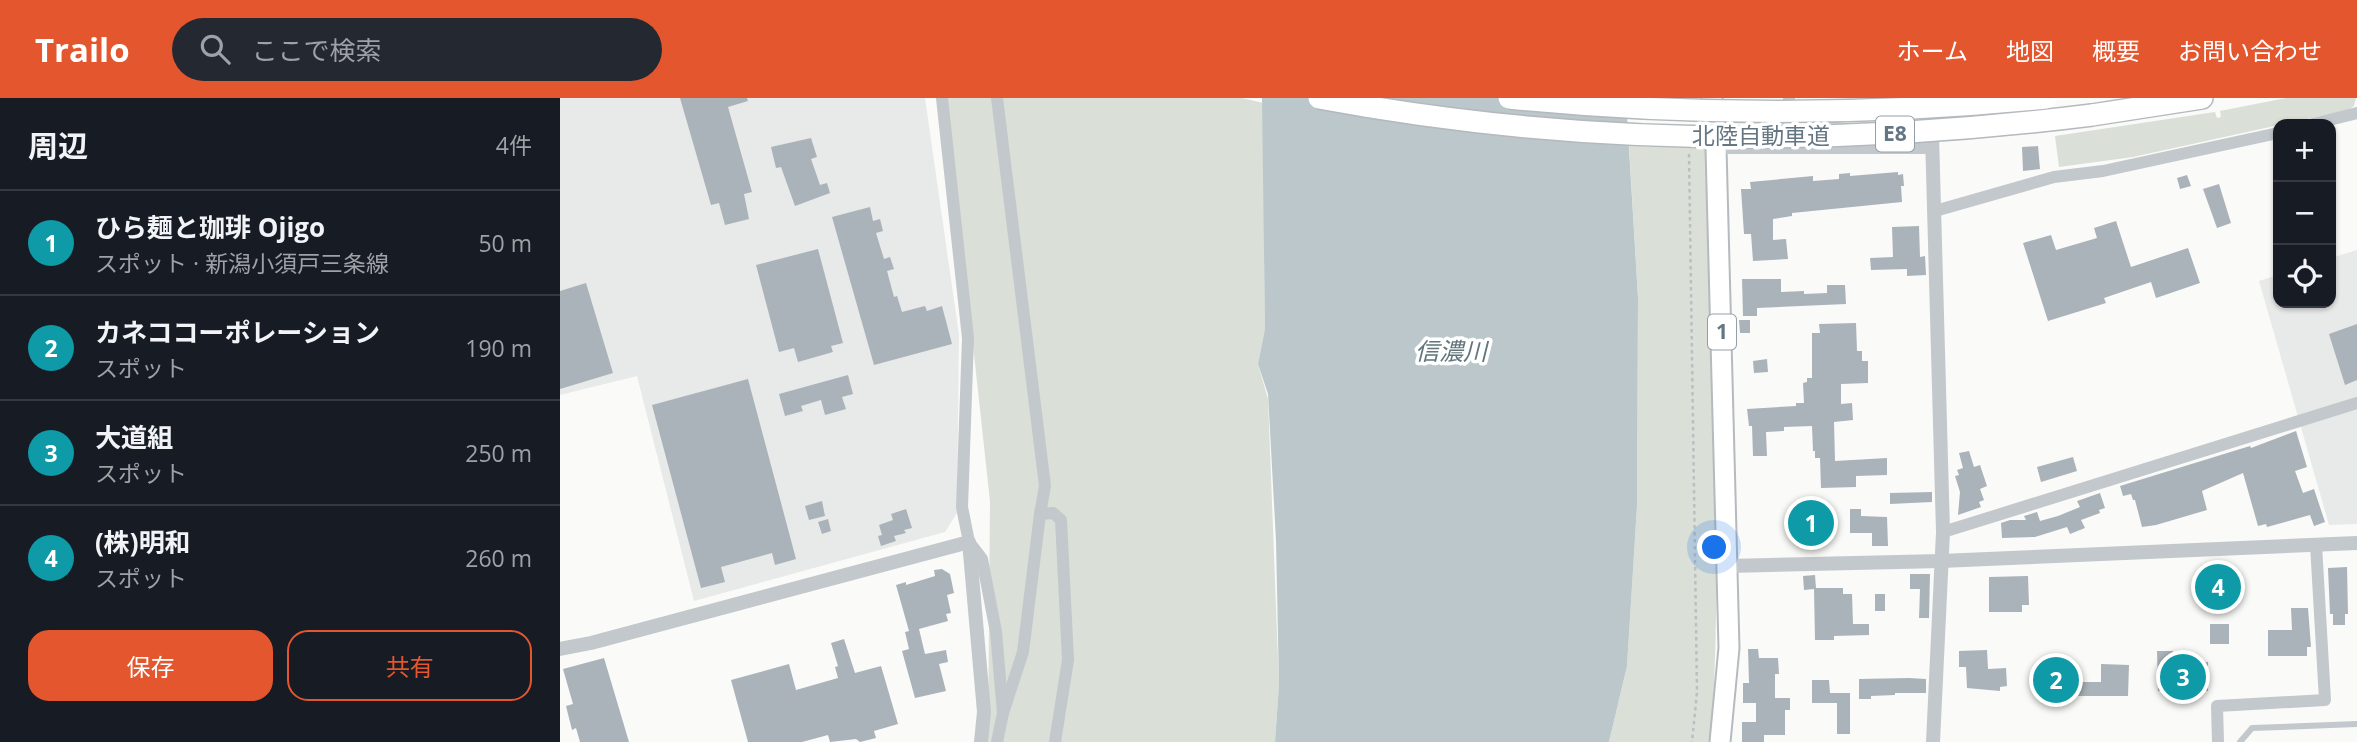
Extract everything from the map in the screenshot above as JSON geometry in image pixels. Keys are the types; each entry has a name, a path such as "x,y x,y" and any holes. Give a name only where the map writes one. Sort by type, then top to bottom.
{"highway":[{"name":"北陸自動車道","path":"1319,98 1419,114 1606,133 1804,137 1904,134 1998,127 2202,98"},
{"name":"北陸自動車道","path":"1509,98 1632,108 1792,112 1904,109 2046,98"}],"main road":[{"name":"1","path":"1712,98 1716,148 1728,566 1729,648 1720,742"}],"street":[{"path":"942,98 968,338 962,507 969,542 984,712 981,742"},
{"path":"997,98 1045,486 1023,652 1003,713 998,742"},
{"path":"1788,98 1788,150"},
{"path":"1931,98 1943,532 1933,742"},
{"path":"2333,119 2357,113"},
{"path":"1935,211 2054,177 2103,171 2273,134"},
{"path":"1716,148 1933,148"},
{"path":"1943,532 2357,403"},
{"path":"1040,514 1053,513 1062,520 1068,660 1055,742"},
{"path":"560,649 969,542"},
{"path":"969,542 982,559 996,632 1003,713"},
{"path":"1728,566 1941,561 2357,543"},
{"path":"2218,742 2217,706 2325,700 2316,545"}],"lane":[{"path":"2240,742 2252,728 2357,724"}],"path":[{"path":"1689,153 1697,692 1692,742"}],"shaded area":[{"path":"560,98 925,98 959,335 957,513 945,532 694,601 637,376 560,395"},
{"path":"946,98 1242,98 1263,103 1265,330 1258,364 1268,399 1279,685 1275,742 988,742 990,501"},
{"path":"2286,98 2356,98 2354,106 2348,110 2307,119 2273,119 2273,126 2133,157 2059,167 2055,136 2215,112 2217,118 2221,117 2220,111"},
{"path":"1629,144 1707,147 1717,519 1711,742 1609,742 1627,666 1637,506 1638,298"},
{"path":"2357,250 2357,524 2329,525 2259,281 2273,277 2273,308 2336,308 2336,256"}],"water":[{"name":"信濃川","path":"1262,98 1626,98 1638,298 1637,506 1627,666 1609,742 1275,742 1279,685 1276,540 1268,394 1258,364 1265,329"}],"building":[{"path":"680,98 747,98 748,101 728,107 752,192 744,194 749,219 725,225 719,203 711,205"},
{"path":"811,138 817,157 811,159 820,185 827,183 830,193 795,206 781,167 776,168 771,147"},
{"path":"2038,146 2040,169 2023,171 2022,147"},
{"path":"1898,172 1898,175 1903,174 1902,202 1792,213 1792,216 1773,219 1773,240 1786,239 1788,259 1753,261 1751,234 1744,234 1741,189 1751,189 1750,182 1813,176 1813,181 1839,179 1839,174 1850,173 1850,176"},
{"path":"2187,175 2191,186 2180,189 2177,178"},
{"path":"2219,184 2231,223 2217,228 2203,189"},
{"path":"870,207 873,221 880,219 883,231 876,233 884,259 890,257 894,269 887,271 894,297 897,296 902,312 925,306 927,311 942,306 952,344 874,365 832,217"},
{"path":"2116,221 2131,267 2188,248 2200,283 2156,298 2151,282 2104,298 2106,303 2048,321 2023,243 2051,235 2056,250 2097,238 2094,228"},
{"path":"1919,226 1920,257 1925,256 1926,275 1907,276 1907,269 1871,270 1870,258 1893,257 1892,227"},
{"path":"818,249 843,343 831,346 833,352 798,362 794,348 779,352 756,265"},
{"path":"1742,279 1781,279 1781,292 1804,291 1804,294 1827,293 1827,285 1845,285 1846,304 1757,308 1757,316 1743,316"},
{"path":"586,283 613,373 560,389 560,291"},
{"path":"1739,320 1750,320 1750,333 1740,333"},
{"path":"1856,323 1857,351 1862,351 1862,361 1868,361 1868,383 1841,384 1841,404 1852,403 1853,420 1834,422 1835,461 1887,458 1887,475 1856,476 1856,487 1821,488 1820,458 1815,458 1813,451 1812,426 1784,427 1784,431 1766,432 1767,456 1753,456 1752,426 1749,426 1747,409 1796,406 1796,403 1804,403 1803,383 1807,382 1807,378 1812,378 1812,333 1820,333 1819,324"},
{"path":"2357,324 2357,380 2345,385 2329,334"},
{"path":"1767,359 1768,372 1754,373 1753,361"},
{"path":"848,375 853,394 842,397 846,409 825,415 821,400 801,406 803,411 785,416 779,394"},
{"path":"748,379 796,559 775,565 772,553 721,567 725,582 701,588 652,405"},
{"path":"2296,431 2307,467 2295,471 2303,493 2314,489 2325,522 2314,526 2310,515 2267,527 2266,524 2258,526 2243,473 2202,491 2207,510 2156,525 2142,527 2135,500 2131,494 2123,496 2120,486 2250,446 2251,448"},
{"path":"1969,451 1974,467 1980,465 1987,486 1980,489 1984,500 1979,502 1981,507 1958,515 1960,492 1955,476 1959,475 1957,470 1963,468 1959,453"},
{"path":"2073,457 2077,471 2041,482 2037,467"},
{"path":"1932,492 1932,502 1890,504 1890,493"},
{"path":"2100,493 2105,508 2099,510 2100,513 2081,520 2085,528 2070,534 2067,527 2035,537 2002,538 2001,523 2026,520 2024,516 2037,512 2040,521 2058,516 2080,507 2077,501"},
{"path":"822,501 825,516 809,520 805,506"},
{"path":"1796,502 1807,502 1808,513 1824,513 1824,532 1816,532 1816,546 1799,547"},
{"path":"906,509 912,528 904,530 906,533 894,536 896,541 881,546 879,525 893,520 891,514"},
{"path":"1850,509 1861,509 1861,516 1887,517 1888,546 1872,546 1872,533 1850,533"},
{"path":"828,519 831,531 822,534 818,522"},
{"path":"2347,567 2348,614 2345,614 2345,625 2333,625 2328,568"},
{"path":"942,569 950,574 954,593 947,595 951,613 946,614 948,621 919,629 925,654 946,650 948,662 939,664 946,691 915,698 902,651 909,649 905,632 909,631 896,585 906,582 906,585 935,576 934,570"},
{"path":"2208,571 2227,571 2227,604 2209,604"},
{"path":"1910,574 1930,574 1929,618 1919,618 1920,589 1910,589"},
{"path":"1815,575 1816,588 1843,588 1843,594 1852,594 1853,624 1869,624 1869,635 1834,636 1834,640 1815,640 1814,589 1804,590 1803,576"},
{"path":"2028,576 2029,605 2022,605 2022,612 1989,612 1989,577"},
{"path":"1875,594 1885,594 1885,611 1875,611"},
{"path":"2291,608 2308,608 2311,647 2307,647 2307,656 2268,656 2268,630 2292,630"},
{"path":"2210,624 2229,624 2229,644 2210,644"},
{"path":"844,639 855,673 881,666 898,724 874,731 876,738 860,742 856,739 830,742 828,735 802,742 748,742 731,680 789,664 796,690 838,678 835,667 838,666 831,643"},
{"path":"1748,649 1758,649 1759,658 1778,658 1779,674 1775,674 1775,698 1790,698 1790,710 1785,710 1785,735 1764,735 1764,742 1742,742 1742,722 1756,722 1756,703 1743,703 1743,683 1749,683"},
{"path":"1987,650 1988,669 2006,668 2007,686 2000,687 2000,691 1967,688 1966,667 1959,667 1959,651"},
{"path":"2157,651 2173,651 2173,662 2208,662 2208,691 2158,691"},
{"path":"604,658 629,742 580,742 576,728 572,730 566,706 573,704 563,669"},
{"path":"2101,664 2129,665 2128,696 2046,696 2046,665 2058,665 2058,679 2066,678 2066,682 2101,682"},
{"path":"1859,679 1926,679 1926,693 1895,693 1859,699"},
{"path":"1812,680 1829,680 1830,693 1850,693 1850,734 1837,734 1837,703 1812,703"}],"place":[{"name":"ひら麺と珈琲 Ojigo","path":"1811,523"},
{"name":"(株)明和","path":"2218,587"},
{"name":"大道組","path":"2183,677"},
{"name":"カネココーポレーション","path":"2056,680"}]}
